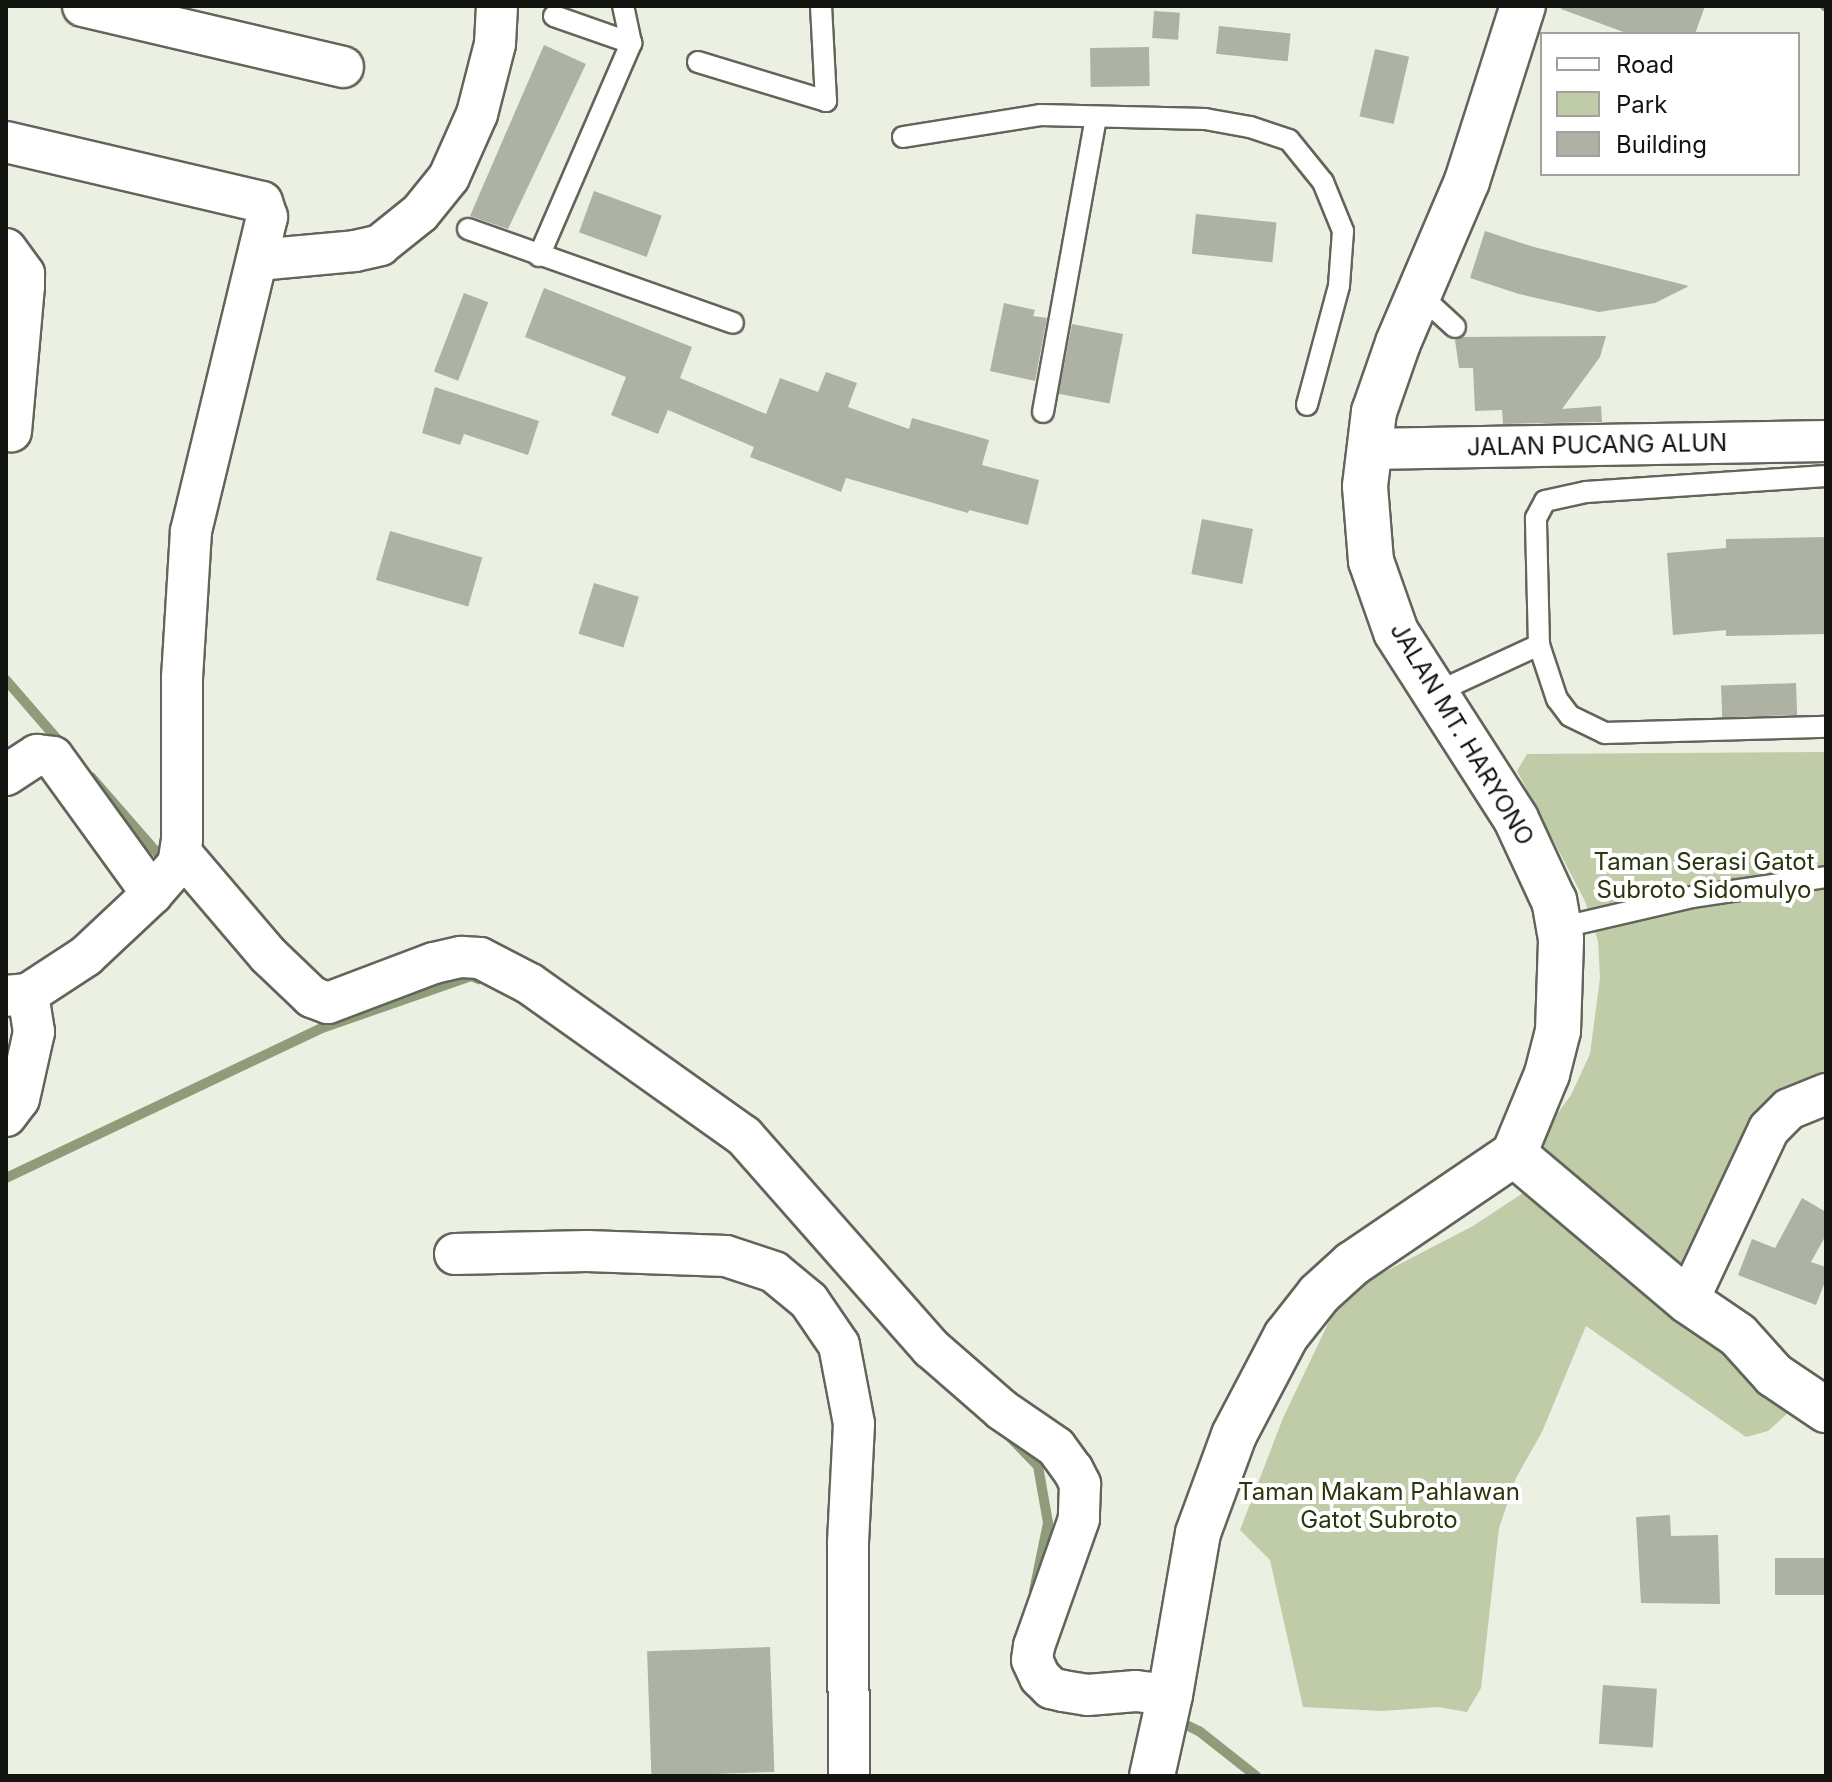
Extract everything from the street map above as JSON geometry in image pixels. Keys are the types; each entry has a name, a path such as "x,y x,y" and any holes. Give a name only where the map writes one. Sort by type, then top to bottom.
{"street":[{"path":"83,6 142,12 343,67"},
{"path":"258,260 355,251 380,245 420,213 449,177 477,114 495,44 497,6"},
{"name":"JALAN MT. HARYONO","path":"1514,1154 1537,1102 1558,1031 1559,928 1554,901 1516,819 1396,632 1371,561 1365,486 1374,412 1398,343 1421,296 1467,181 1523,6"},
{"path":"6,142 262,202 267,217 191,531 169,873 86,956 17,995 34,1032 19,1099 6,1116"},
{"path":"6,249 24,274 11,431"},
{"name":"JALAN PUCANG ALUN","path":"1368,449 1826,441"},
{"path":"6,775 37,755 53,757 169,873 268,955 312,997 328,1003 434,963 461,957 480,958 530,984 744,1136 931,1348 1002,1410 1056,1447 1073,1470 1080,1484 1079,1519 1034,1646 1032,1660 1040,1677 1051,1688 1088,1695 1136,1691 1165,1714"},
{"path":"1688,1301 1769,1129 1789,1109 1826,1094"},
{"path":"1152,1776 1198,1533 1234,1435 1286,1336 1319,1294 1352,1264 1514,1154 1688,1301 1738,1335 1774,1375 1826,1410"},
{"path":"455,1254 587,1251 726,1256 774,1272 809,1301 839,1345 854,1424 848,1544 849,1776"}],"lane":[{"path":"539,256 631,43 623,6"},
{"path":"698,62 826,101 821,6"},
{"path":"554,16 631,43"},
{"path":"903,137 1040,115 1205,119 1250,127 1289,140 1333,198 1343,231 1342,268 1307,405"},
{"path":"1043,412 1096,118"},
{"path":"468,229 733,323"},
{"path":"1421,296 1455,327"},
{"path":"1826,476 1586,492 1545,501 1536,518 1539,645 1557,699 1570,716 1605,733 1826,727"},
{"path":"1435,693 1539,645"},
{"path":"1559,928 1692,897 1826,877"}],"green space":[{"name":"Taman Serasi Gatot Subroto Sidomulyo","path":"1826,752 1826,1084 1815,1085 1692,1293 1527,1155 1571,1095 1590,1054 1600,978 1598,941 1585,901 1517,771 1527,754"},
{"name":"Taman Makam Pahlawan Gatot Subroto","path":"1523,1193 1783,1390 1789,1412 1768,1431 1746,1437 1586,1326 1542,1432 1516,1478 1499,1528 1481,1688 1467,1712 1438,1707 1382,1711 1303,1707 1270,1560 1240,1530 1283,1418 1334,1311 1367,1281 1473,1226"}],"building":[{"path":"1561,6 1705,6 1696,32 1624,32 1561,9"},
{"path":"1154,11 1180,13 1178,40 1152,38"},
{"path":"1219,26 1291,34 1288,61 1216,54"},
{"path":"544,45 586,64 508,229 470,216"},
{"path":"1149,47 1150,86 1091,87 1090,48"},
{"path":"1375,49 1409,57 1394,124 1359,116"},
{"path":"594,191 662,216 647,257 579,232"},
{"path":"1196,214 1277,222 1272,262 1192,254"},
{"path":"1485,231 1534,247 1689,286 1655,303 1599,312 1519,294 1470,278"},
{"path":"544,288 692,347 680,378 766,414 780,378 818,392 826,372 857,383 848,407 909,429 912,418 989,440 982,465 1039,480 1028,525 969,510 968,513 846,478 841,492 750,457 754,447 668,410 658,434 611,415 626,377 525,337"},
{"path":"464,293 488,302 458,381 434,371"},
{"path":"1004,303 1035,310 1033,316 1047,318 1035,381 990,371"},
{"path":"1072,324 1123,334 1109,404 1058,394"},
{"path":"1606,336 1600,357 1562,409 1601,406 1602,422 1503,424 1502,410 1475,411 1473,368 1459,368 1455,340 1462,337"},
{"path":"435,387 539,421 528,455 464,434 460,445 422,433"},
{"path":"1202,519 1253,529 1242,584 1191,574"},
{"path":"390,531 482,557 468,606 376,580"},
{"path":"1826,537 1826,634 1726,636 1726,630 1673,635 1667,553 1726,548 1726,539"},
{"path":"594,583 639,597 623,647 579,634"},
{"path":"1796,683 1797,715 1722,718 1721,686"},
{"path":"1802,1198 1826,1212 1826,1235 1811,1262 1826,1267 1826,1279 1816,1305 1738,1275 1752,1239 1775,1248"},
{"path":"1670,1515 1671,1536 1718,1535 1720,1604 1641,1603 1636,1517"},
{"path":"1775,1558 1826,1558 1826,1595 1775,1595"},
{"path":"770,1647 774,1772 651,1776 647,1651"},
{"path":"1603,1685 1657,1689 1653,1748 1599,1744"}],"waterway":[{"path":"6,680 64,747"},
{"path":"91,777 167,864"},
{"path":"6,1178 322,1028 471,976 479,979"},
{"path":"1010,1437 1038,1466 1048,1523 1034,1591"},
{"path":"1176,1720 1199,1731 1256,1776"}]}
